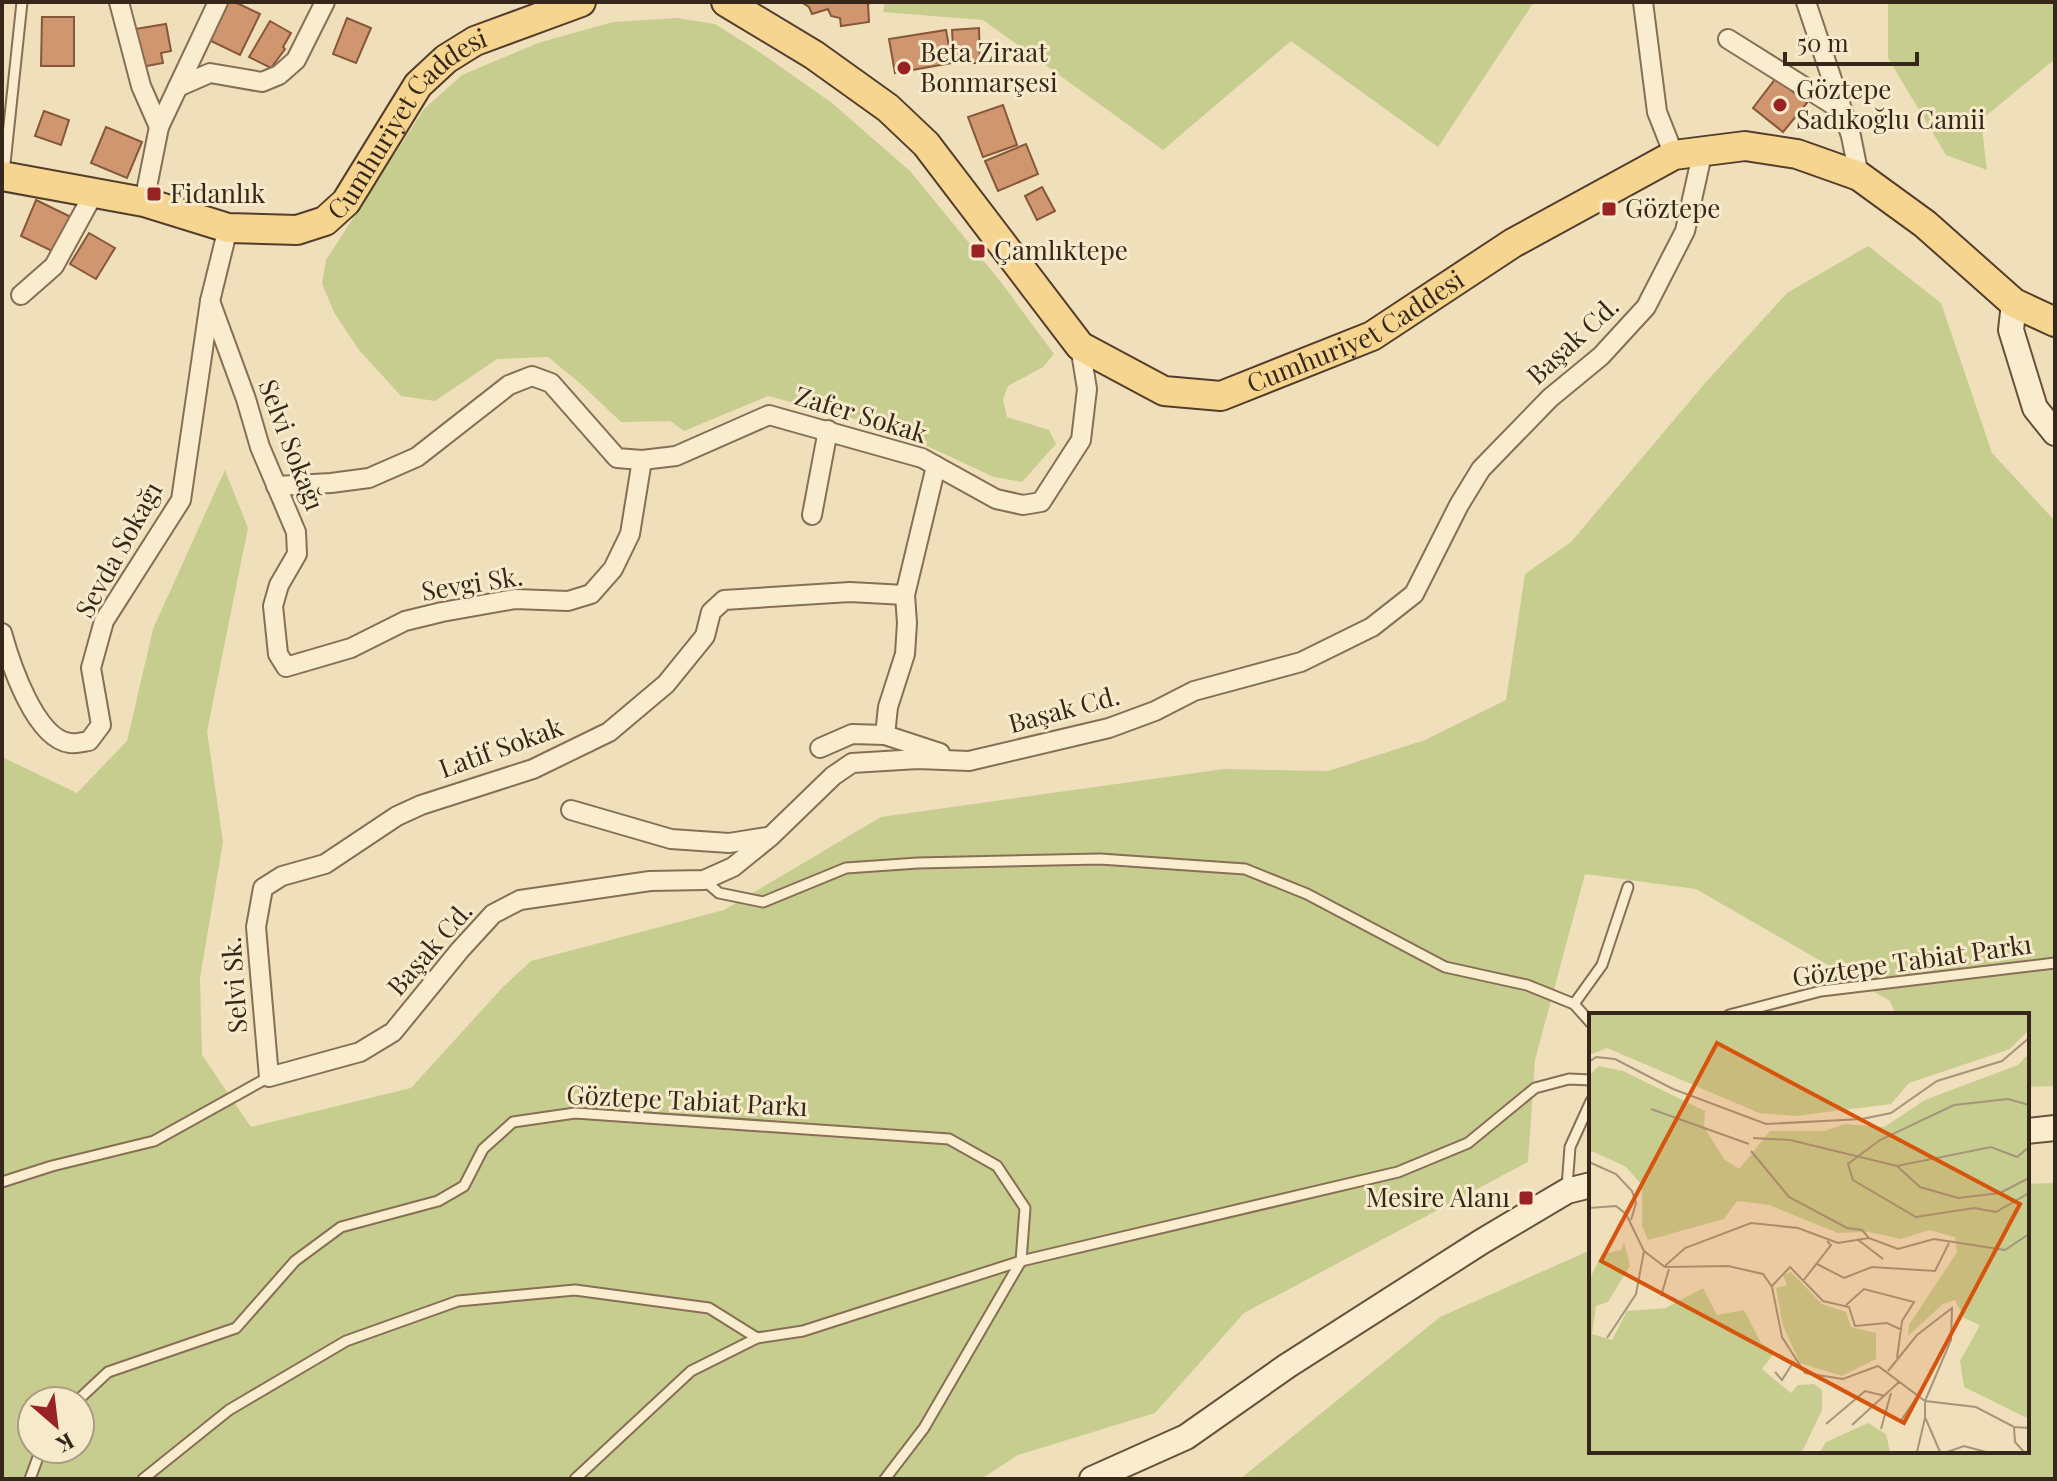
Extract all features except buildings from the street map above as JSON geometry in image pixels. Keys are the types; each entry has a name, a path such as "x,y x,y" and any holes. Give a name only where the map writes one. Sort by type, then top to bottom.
{"main road":[{"name":"Cumhuriyet Caddesi","path":"3,176 144,202 228,228 297,230 325,221 346,202 418,85 446,59 475,41 581,2"},
{"name":"Cumhuriyet Caddesi","path":"726,2 754,9 888,108 926,144 1080,346 1164,391 1221,396 1372,336 1513,243 1674,155 1745,146 1797,154 1859,176 1925,224 2014,303 2055,322"},
{"path":"2014,303 2011,330 2035,408 2055,433"},
{"path":"2029,1131 2055,1128"},
{"path":"1092,1479 1186,1437 1287,1366 1579,1188"}],"street":[{"path":"119,2 141,86 159,127"},
{"path":"144,202 159,127 218,2"},
{"path":"178,87 210,73 262,82 279,75 296,60 325,2"},
{"path":"1643,2 1657,112 1674,155"},
{"path":"1806,2 1851,136 1859,176"},
{"path":"1728,39 1843,111"},
{"name":"Başak Cd.","path":"269,1077 360,1052 393,1032 493,914 520,900 650,881 704,880 733,867 770,837 833,776 852,763 918,759 969,761 1109,728 1155,711 1194,691 1301,662 1372,627 1414,594 1481,469 1550,398 1601,356 1646,307 1685,231 1703,150"},
{"path":"21,295 54,266 94,193"},
{"name":"Sevda Sokağı","path":"2,633 33,711 46,730 68,743 89,741 101,725 91,668 104,621 181,500 210,301 228,228"},
{"name":"Selvi Sokağı","path":"210,301 260,447 296,532 297,554 279,585 273,606 278,654"},
{"name":"Zafer Sokak","path":"276,486 369,478 417,457 509,385 532,376 551,383 617,458 642,460 676,456 769,415 922,458 996,499 1023,505 1041,502 1081,440 1087,389 1080,346"},
{"path":"812,515 828,430"},
{"name":"Sevgi Sk.","path":"278,654 286,667 351,648 405,621 442,612 515,599 568,601 591,594 613,569 630,534 642,460"},
{"path":"885,735 888,707 905,654 905,595 936,466"},
{"name":"Latif Sokak","path":"263,888 282,876 325,864 397,816 421,805 533,769 609,732 666,684 705,636 711,612 724,600 850,592 905,595"},
{"path":"820,748 852,734 885,735 969,761"},
{"path":"571,810 671,839 729,843 770,837"},
{"name":"Selvi Sk.","path":"263,888 256,927 269,1077"}],"lane":[{"path":"3,176 22,2"},
{"path":"704,880 719,893 763,902 846,868 1100,859 1245,869 1307,894 1445,967 1527,985 1574,1004 1589,1021"},
{"path":"1574,1004 1602,965 1628,887"},
{"name":"Göztepe Tabiat Parkı","path":"1737,1013 1821,991 2055,963"},
{"path":"2,1182 52,1166 154,1141 269,1077"},
{"path":"575,1479 691,1371 757,1338 803,1331 1021,1261 1398,1172 1468,1143 1535,1088 1569,1079 1589,1080"},
{"path":"1579,1188 1570,1147 1589,1105"},
{"name":"Göztepe Tabiat Parkı","path":"94,1385 108,1372 236,1328 295,1261 341,1227 438,1201 464,1186 483,1149 513,1122 575,1113 949,1139 997,1166 1025,1208 1021,1261 924,1428 885,1479"},
{"path":"143,1479 229,1410 346,1341 458,1301 575,1290 709,1308 757,1338"}],"green space":[{"path":"885,2 1534,2 1438,147 1291,41 1163,150 983,20 883,12"},
{"path":"1888,2 2053,2 2055,59 1981,120 1987,170 1946,155 1888,58"},
{"path":"677,18 715,24 832,103 910,171 1001,282 1054,354 1043,367 1008,386 1003,399 1007,417 1049,430 1056,444 1022,482 994,477 886,427 768,396 684,431 670,421 621,422 548,357 497,359 435,401 401,396 359,350 335,314 322,284 326,260 424,109 462,75 538,43 613,22"},
{"path":"1868,246 1941,303 1992,453 2055,521 2055,1086 2029,1087 2029,1013 1895,1013 1890,1001 1696,889 1585,874 1535,1060 1528,1162 1244,1313 1155,1413 1018,1455 981,1479 2,1479 2,757 77,793 127,741 153,629 225,470 248,528 207,731 223,842 200,978 202,1055 251,1127 411,1088 503,987 531,961 724,910 881,817 1224,769 1328,771 1425,740 1506,700 1525,574 1571,542 1706,382 1787,293"},
{"path":"2055,1183 2055,1479 1240,1479 1440,1317 1589,1251 1589,1453 2029,1453 2029,1184"}],"place":[{"name":"Beta Ziraat Bonmarşesi","path":"904,68"},
{"name":"Göztepe Sadıkoğlu Camii","path":"1780,105"},
{"name":"Fidanlık","path":"154,194"},
{"name":"Göztepe","path":"1609,209"},
{"name":"Çamlıktepe","path":"978,251"},
{"name":"Mesire Alanı","path":"1526,1198"}]}
